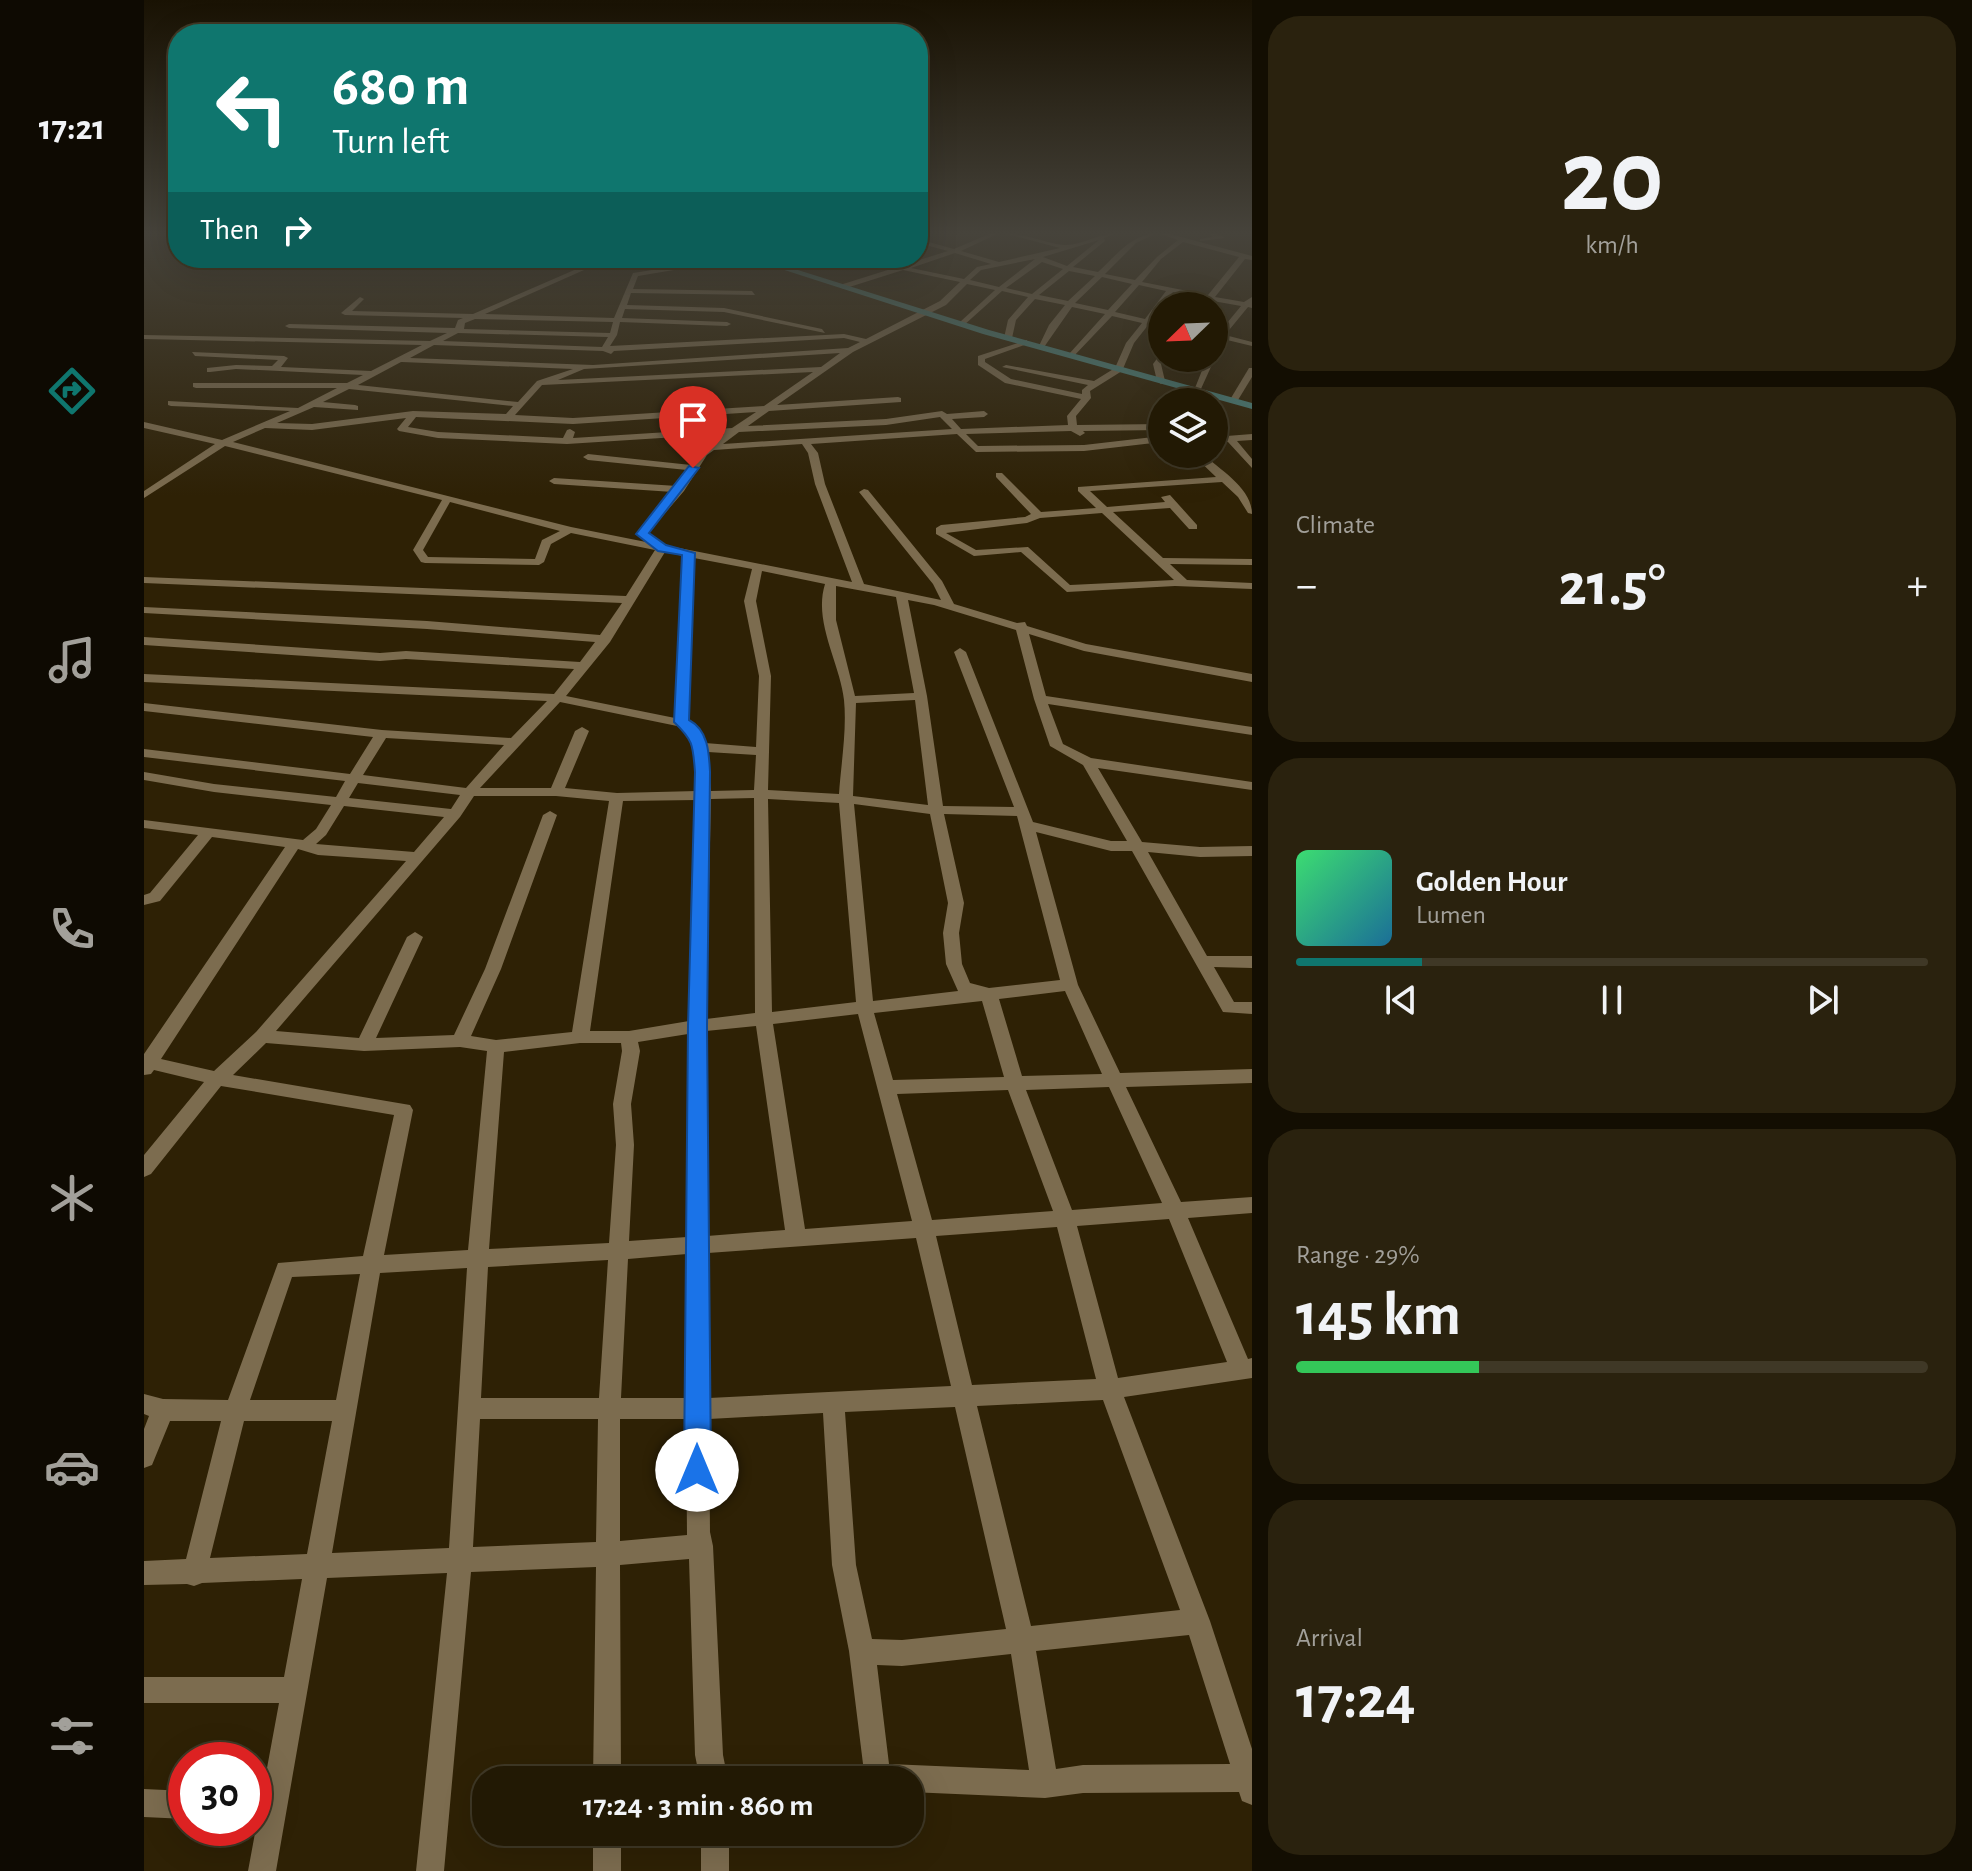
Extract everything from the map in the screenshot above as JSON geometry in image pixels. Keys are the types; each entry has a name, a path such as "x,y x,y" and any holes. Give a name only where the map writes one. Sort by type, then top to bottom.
{"main road":[{"path":"954,321 1186,388"},
{"path":"1228,398 1252,404"}],"street":[{"path":"460,329 463,321"},
{"path":"604,349 617,321"},
{"path":"653,321 727,324"},
{"path":"776,321 866,341"},
{"path":"662,548 642,534 680,489 703,453 850,350 908,321"},
{"path":"1008,338 1012,321"},
{"path":"1042,348 1056,321"},
{"path":"1072,356 1100,321"},
{"path":"1098,445 1073,428 1071,416 1087,398 1086,390 1119,369 1130,343 1146,321"},
{"path":"289,326 613,335"},
{"path":"144,495 223,443 313,404 460,329"},
{"path":"144,337 604,349 844,336"},
{"path":"1228,338 1252,344"},
{"path":"1024,342 981,358 981,363 1008,381 1087,398"},
{"path":"604,349 623,362"},
{"path":"396,360 588,366 850,350"},
{"path":"195,354 284,358 274,369"},
{"path":"508,417 540,383 588,366"},
{"path":"1006,367 1094,384"},
{"path":"540,383 824,369"},
{"path":"210,370 371,373"},
{"path":"1233,399 1252,370"},
{"path":"1159,372 1161,381"},
{"path":"196,385 347,386 517,404"},
{"path":"263,426 312,427 413,414 573,421 898,400"},
{"path":"472,416 485,401"},
{"path":"171,403 299,409"},
{"path":"313,404 355,408"},
{"path":"413,414 402,429 438,435 567,441 886,422 942,414 956,432 976,449 1084,448 1148,440"},
{"path":"944,417 984,414"},
{"path":"567,441 573,421"},
{"path":"144,425 570,530 949,605 1084,647 1252,678"},
{"path":"144,434 157,427"},
{"path":"713,447 956,432 1148,427"},
{"path":"1228,439 1252,437"},
{"path":"1231,439 1252,465"},
{"path":"806,443 815,453 819,482 835,515 859,586"},
{"path":"588,457 693,468"},
{"path":"1213,468 1252,511"},
{"path":"999,475 1038,515"},
{"path":"1184,583 1082,489 1226,479"},
{"path":"554,481 680,489"},
{"path":"1158,486 1171,505 1193,527"},
{"path":"864,492 938,583 949,605"},
{"path":"447,499 418,550 425,560 539,562 546,542 570,530"},
{"path":"1024,549 974,553 941,534 941,528 1106,508 1171,505"},
{"path":"1009,522 1024,549 1067,589 1184,583 1252,586"},
{"path":"144,1169 217,1079 262,1036 455,814 467,792 558,698 606,639 662,548"},
{"path":"681,722 689,553"},
{"path":"1162,561 1252,562"},
{"path":"758,566 750,601 765,676 760,751 764,1020 796,1236"},
{"path":"144,580 630,600"},
{"path":"832,580 828,585 829,610 850,700 846,799 865,1009 889,1087 924,1227 1021,1638 1045,1784"},
{"path":"901,595 921,696 936,810 956,903 951,933 954,964 963,987 989,994"},
{"path":"144,610 427,625 606,639"},
{"path":"1021,625 1040,699 1057,746 1088,762 1252,786"},
{"path":"144,641 236,650 264,648 380,657 406,655 584,666"},
{"path":"470,1408 697,1409 1110,1389 1246,1368 1070,985 1024,819 960,652"},
{"path":"144,693 151,679 558,698 681,722 692,728 701,747 704,796 697,1026 697,1409 698,1532 711,1766"},
{"path":"850,700 921,696"},
{"path":"1040,699 1252,731"},
{"path":"144,707 382,734 516,742"},
{"path":"556,792 582,731"},
{"path":"272,1777 296,1690 372,1262 404,1110 146,1064 300,844 321,832 382,734"},
{"path":"701,747 760,751"},
{"path":"144,753 467,792 556,792 617,797 761,794 846,799 1024,819 1111,846 1200,852 1252,851"},
{"path":"1088,762 1229,1008 1252,1008"},
{"path":"144,776 214,788 455,814"},
{"path":"580,1037 617,797"},
{"path":"460,1041 493,969 550,815"},
{"path":"144,824 300,844 318,850 417,857"},
{"path":"144,900 155,897 207,834"},
{"path":"364,1045 415,937"},
{"path":"1202,961 1252,962"},
{"path":"262,1036 364,1045 460,1041 496,1046 580,1037 629,1037 697,1026 1070,985"},
{"path":"833,1402 844,1565 862,1651 877,1777 1045,1784 1083,1779 1251,1782 1197,1621 1110,1389 1065,1218 1014,1081 989,994"},
{"path":"607,1766 609,1410 616,1251 625,1145 622,1104 631,1051 629,1037"},
{"path":"430,1871 460,1561 478,1256 496,1046"},
{"path":"889,1087 1252,1076"},
{"path":"194,1574 235,1411 285,1269 478,1256 616,1251 1252,1205"},
{"path":"144,1457 153,1407 347,1411"},
{"path":"144,1573 194,1574 609,1554 701,1546"},
{"path":"862,1651 902,1653 1197,1621"},
{"path":"144,1690 296,1690"},
{"path":"144,1803 168,1804"},
{"path":"262,1846 262,1871"},
{"path":"607,1846 607,1871"},
{"path":"715,1846 715,1871"}],"route":[{"path":"693,468 680,489 642,534 662,548 689,553 681,722 692,728 701,747 703,772 697,1026 697,1470"}]}
